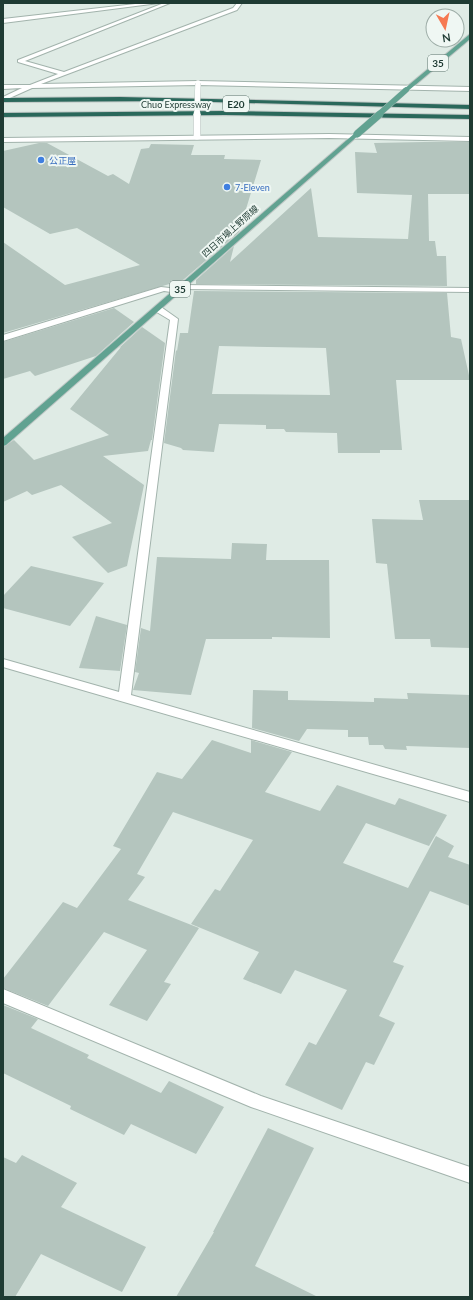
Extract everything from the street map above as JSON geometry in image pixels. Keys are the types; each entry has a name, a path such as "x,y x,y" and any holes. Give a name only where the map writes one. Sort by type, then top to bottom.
{"highway":[{"path":"3,100 139,98 470,107"},
{"name":"Chuo Expressway","path":"3,107 240,104 470,107"},
{"path":"3,122 225,113"},
{"name":"Chuo Expressway","path":"3,115 225,113 470,117"}],"main road":[{"name":"四日市場上野原線","path":"3,443 158,309 407,89 470,36"}],"street":[{"path":"3,21 161,3"},
{"path":"64,74 20,61 168,3"},
{"path":"3,100 32,86 235,9 240,3"},
{"path":"197,137 198,83"},
{"path":"3,88 32,86 198,83 407,89 470,89"},
{"path":"3,140 356,135 470,138"},
{"path":"3,338 164,289 470,290"},
{"path":"124,698 174,319 158,309"},
{"path":"3,663 470,797"},
{"path":"3,996 257,1102 470,1175"}],"building":[{"path":"470,142 470,194 428,194 429,241 435,241 437,256 446,256 447,286 196,284 196,280 234,246 230,262 311,188 318,237 408,239 412,195 357,193 355,152 377,153 374,143"},
{"path":"39,143 47,143 108,176 113,174 129,184 141,149 149,148 151,144 194,145 191,155 225,155 224,159 261,160 239,232 183,280 3,333 3,242 65,285 140,265 77,228 50,234 3,207 3,151"},
{"path":"194,291 447,293 451,337 461,339 470,380 396,380 402,450 380,450 380,453 338,453 337,433 286,432 284,429 266,429 266,425 219,424 214,452 183,450 164,443 176,350 177,351 180,333 188,333","holes":["219,346 326,348 330,395 212,394"]},
{"path":"114,308 134,322 96,356 35,376 30,371 3,379 3,342"},
{"path":"142,327 165,343 152,440 148,451 103,456 144,485 127,566 108,573 72,537 112,523 61,485 32,495 27,491 3,502 3,447 14,440 34,460 109,435 70,409 121,347 119,348"},
{"path":"419,500 470,500 470,648 431,647 430,639 395,639 387,564 376,563 372,519 423,520"},
{"path":"232,543 267,544 266,560 329,560 330,638 272,637 272,639 206,639 191,695 133,690 139,673 135,672 141,628 150,631 157,557 231,559"},
{"path":"31,566 104,583 70,626 3,608 3,596"},
{"path":"96,616 127,625 120,671 79,668"},
{"path":"253,690 288,691 288,700 374,702 374,698 408,699 407,693 470,695 470,748 406,746 407,750 385,749 383,745 369,745 368,737 348,737 348,730 307,729 299,741 252,728"},
{"path":"212,740 251,753 251,740 292,752 265,792 320,811 337,785 395,805 399,798 447,815 429,846 366,823 343,863 408,888 436,836 454,846 448,857 470,865 470,906 430,891 393,962 404,966 379,1016 395,1023 374,1065 366,1062 342,1110 285,1085 309,1042 316,1045 347,990 295,970 281,994 243,979 259,952 191,924 215,889 220,891 253,840 173,812 137,874 145,877 128,900 199,928 164,982 171,984 147,1021 109,1005 147,950 104,932 48,1006 3,988 3,979 63,902 77,908 121,849 113,846 157,772 182,779"},
{"path":"3,1005 38,1019 31,1028 89,1055 87,1058 161,1093 169,1081 224,1107 196,1154 131,1124 124,1135 70,1109 71,1106 3,1073"},
{"path":"268,1128 314,1148 255,1266 318,1297 176,1297 214,1232"},
{"path":"22,1155 77,1183 61,1207 146,1247 122,1292 41,1254 15,1297 3,1297 3,1157 16,1163"}],"place":[{"name":"公正屋","path":"41,160"},
{"name":"7-Eleven","path":"227,187"}]}
